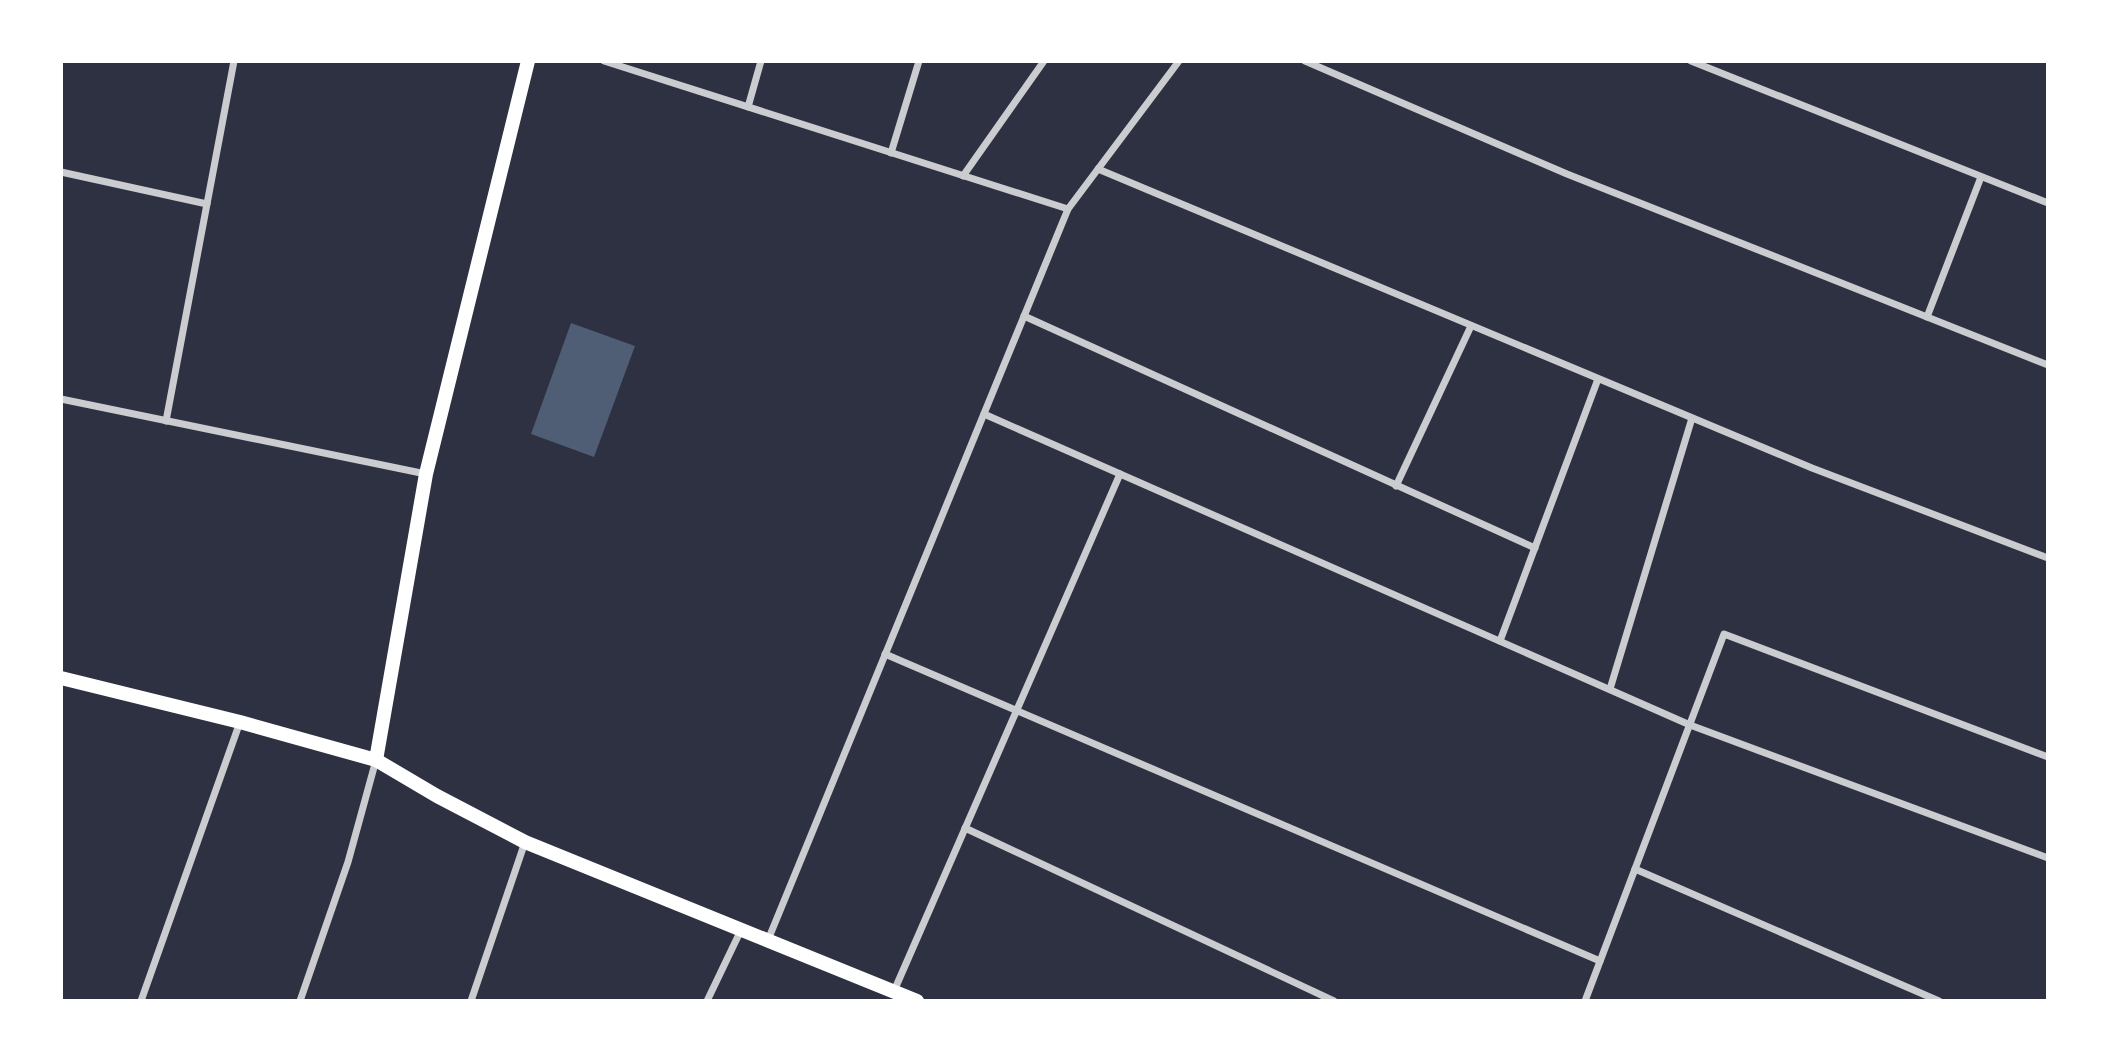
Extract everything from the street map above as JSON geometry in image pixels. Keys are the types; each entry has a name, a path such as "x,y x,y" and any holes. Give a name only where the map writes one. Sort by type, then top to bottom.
{"main road":[{"path":"376,760 426,474 528,61"},
{"path":"61,678 240,722 376,760 437,796 525,842 917,1001"}],"street":[{"path":"166,421 234,61"},
{"path":"604,61 1068,209"},
{"path":"748,107 761,61"},
{"path":"891,153 919,61"},
{"path":"963,176 1044,61"},
{"path":"768,940 1068,209 1179,61"},
{"path":"1305,61 1567,174 2048,365"},
{"path":"1692,61 2048,204"},
{"path":"1098,169 1812,468 2048,558"},
{"path":"61,172 208,204"},
{"path":"1927,317 1981,177"},
{"path":"1024,316 1535,548"},
{"path":"1396,486 1471,326"},
{"path":"1500,641 1598,379"},
{"path":"61,399 426,474"},
{"path":"984,414 1690,725 2048,858"},
{"path":"1610,689 1692,418"},
{"path":"894,991 1120,474"},
{"path":"1585,1001 1724,634 2048,757"},
{"path":"886,654 1600,961"},
{"path":"141,1001 240,722"},
{"path":"300,1001 348,862 376,760"},
{"path":"965,828 1334,1001"},
{"path":"471,1001 525,842"},
{"path":"1635,869 1939,1001"},
{"path":"707,1001 741,930"}],"water":[{"path":"571,323 635,346 594,457 531,434"}]}
